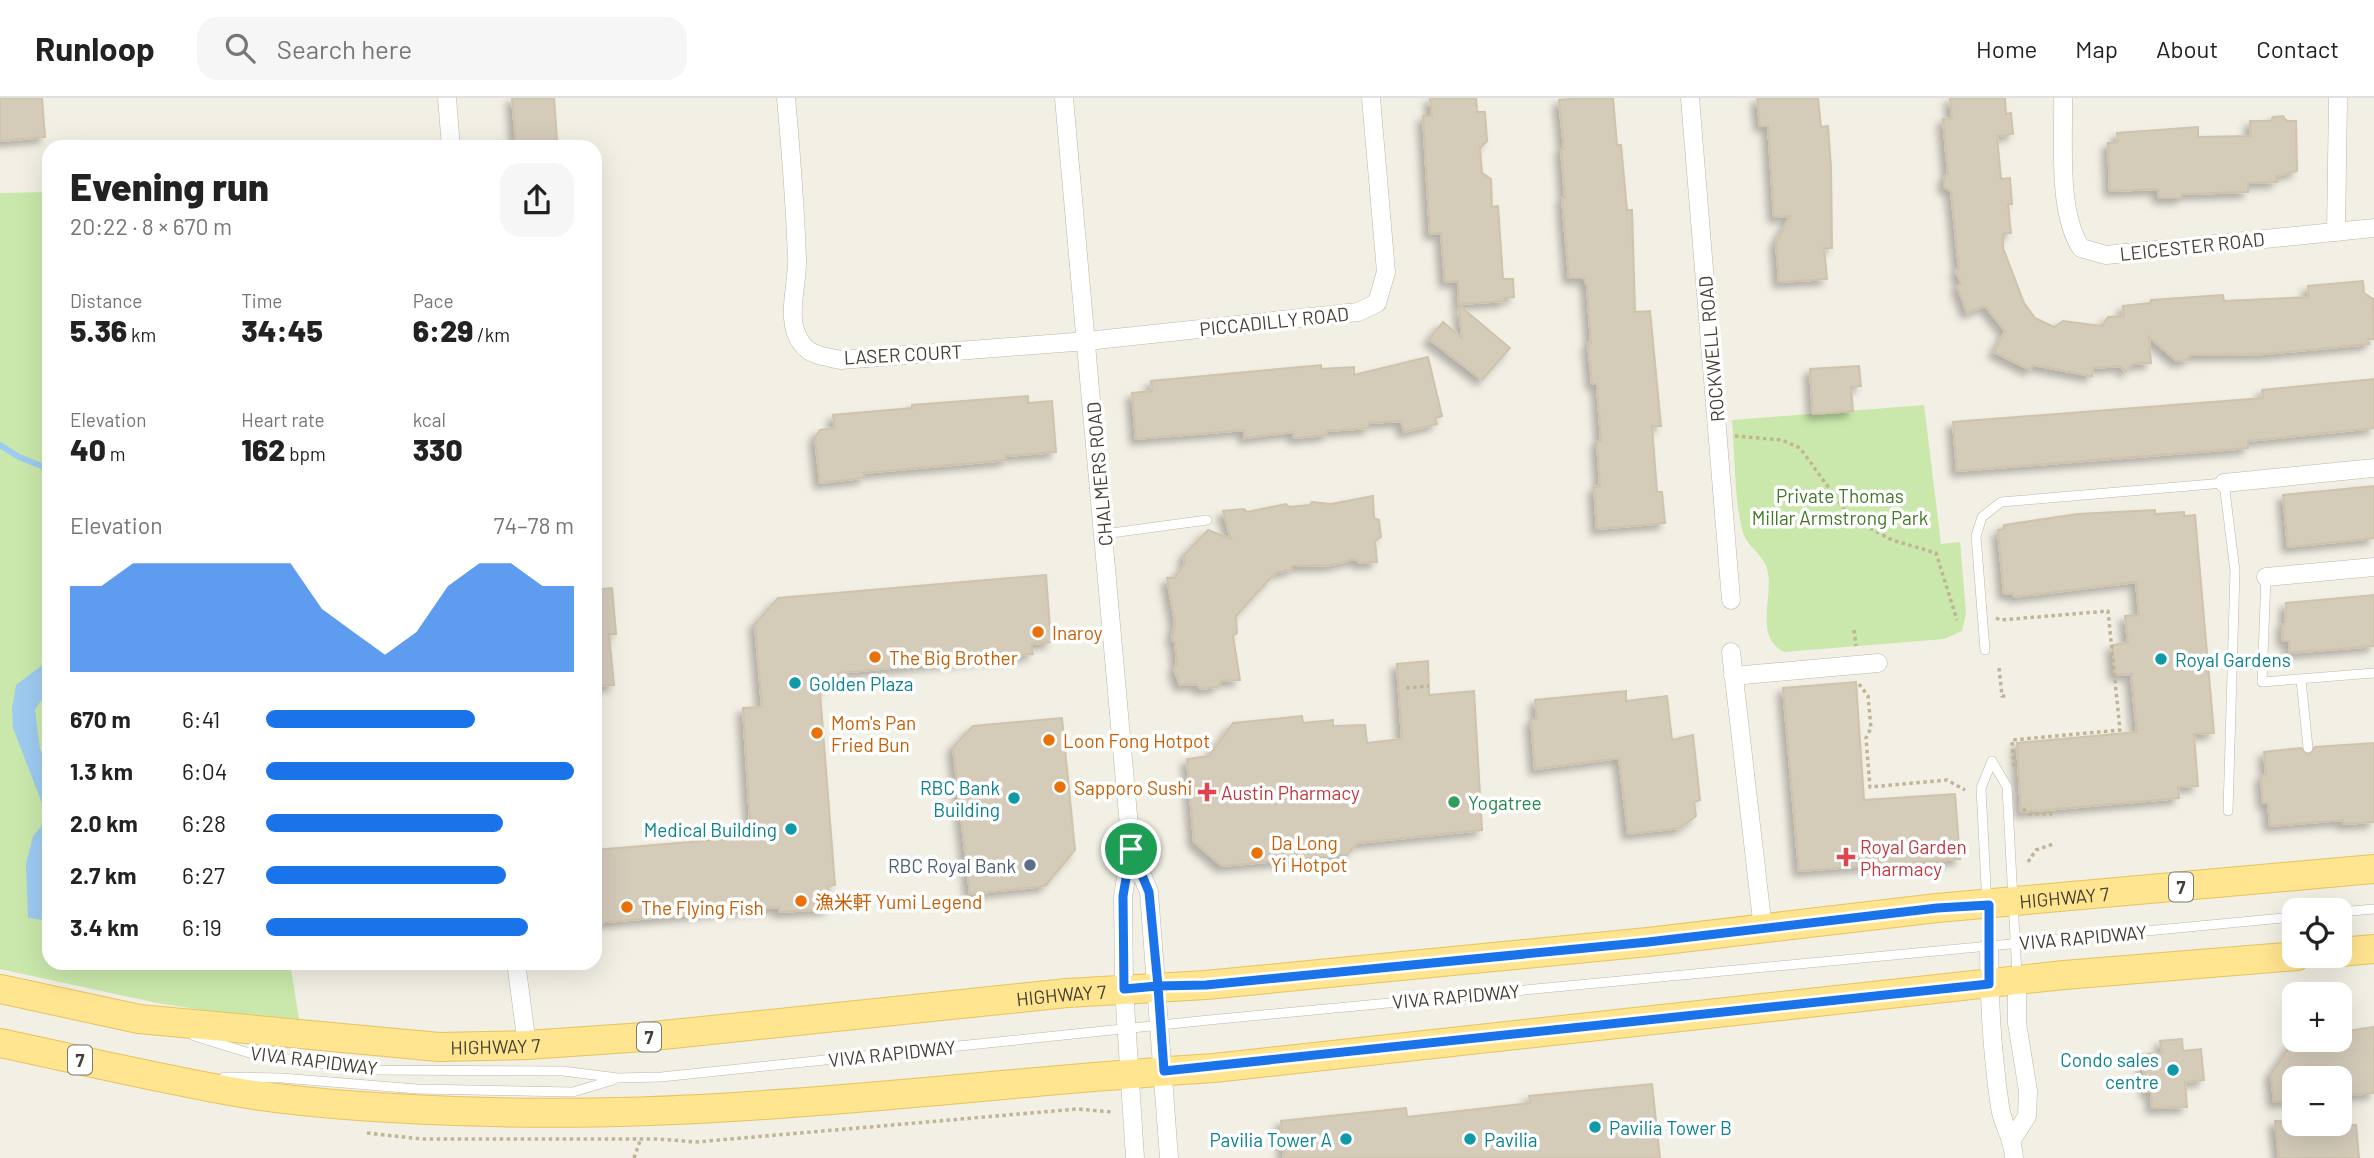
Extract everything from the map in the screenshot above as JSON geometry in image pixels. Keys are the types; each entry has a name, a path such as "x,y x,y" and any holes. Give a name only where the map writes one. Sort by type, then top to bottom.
{"main road":[{"name":"HIGHWAY 7","path":"0,989 139,1019 439,1047 527,1045 644,1037 1124,989 1206,985 1763,929 1937,908 2374,869"},
{"path":"2352,951 2374,948"},
{"name":"7","path":"0,1043 242,1093 378,1107 493,1112 713,1109 1164,1071 2017,980 2282,957"}],"street":[{"path":"447,98 450,140"},
{"name":"LASER COURT","path":"786,98 797,264 793,299 802,344 816,354 841,360 1087,341"},
{"name":"CHALMERS ROAD","path":"1064,98 1131,849 1123,896 1124,989 1135,1158"},
{"name":"PICCADILLY ROAD","path":"1087,341 1314,318 1358,312 1377,303 1386,272 1371,98"},
{"name":"ROCKWELL ROAD","path":"1690,98 1731,600"},
{"name":"LEICESTER ROAD","path":"2063,98 2068,216 2073,237 2081,248 2106,255 2374,228"},
{"path":"2336,232 2338,98"},
{"path":"2224,483 2374,468"},
{"path":"2266,577 2374,567"},
{"path":"1731,652 1763,929"},
{"path":"1733,676 1878,663"},
{"name":"CHALMERS ROAD","path":"1131,849 1149,892 1169,1158"},
{"path":"1989,946 1994,1063 2002,1120 2013,1138 2014,1158"},
{"path":"517,970 527,1045"},
{"path":"2013,1138 2027,1116 2028,1091 2017,1023 2017,980"}],"lane":[{"path":"1985,650 1976,536 1982,517 2001,502 2224,483 2235,571 2228,811"},
{"path":"1104,534 1207,520"},
{"path":"2266,577 2262,682 2374,673"},
{"path":"2301,680 2308,748"},
{"path":"1989,946 2002,904 2007,786 1992,761 1981,788 2002,904 2018,943 2017,980"},
{"path":"2352,911 2374,909"},
{"name":"VIVA RAPIDWAY","path":"139,1019 256,1055 373,1070 563,1071 618,1078 661,1077 1161,1025 2282,917"},
{"name":"VIVA RAPIDWAY","path":"160,1077 282,1078 417,1089 573,1093 618,1078"}],"path":[{"path":"1719,436 1756,436 1800,448 1850,517 1884,537 1936,554 1957,620"},
{"path":"1994,617 2001,620 2108,611 2120,730 2012,740"},
{"path":"1854,630 1856,651"},
{"path":"1999,668 2002,696 2008,696"},
{"path":"1859,683 1868,696 1871,728 1866,738 1870,788 1947,780 1960,785 1969,797"},
{"path":"1406,688 1429,686"},
{"path":"2027,867 2028,860 2036,850 2053,844"},
{"path":"658,1139 696,1142 1077,1109 1115,1112"},
{"path":"634,1158 640,1141"}],"green space":[{"path":"42,192 42,970 291,970 300,1025 157,1003 0,969 0,193"},
{"name":"Private Thomas Millar Armstrong Park","path":"1924,405 1941,544 1960,542 1966,614 1962,631 1944,639 1784,652 1775,645 1767,627 1767,567 1745,538 1740,520 1732,420"}],"water":[{"path":"42,665 42,699 35,710 42,753 42,803 13,728 12,709 16,685"},
{"path":"42,823 42,920 28,918 26,864 33,836"}],"building":[{"path":"0,98 42,98 45,137 0,141"},
{"path":"512,98 554,98 557,140 516,140"},
{"path":"1430,98 1476,98 1477,112 1485,112 1487,141 1480,148 1482,173 1491,179 1492,207 1498,206 1503,279 1513,279 1514,297 1505,298 1505,301 1459,304 1458,281 1445,282 1441,233 1430,234 1423,116 1432,116"},
{"path":"1613,98 1617,145 1621,145 1627,210 1632,210 1635,312 1650,311 1661,426 1652,426 1657,492 1662,492 1665,523 1597,529 1594,487 1600,486 1597,441 1601,441 1597,384 1592,384 1588,343 1591,343 1587,286 1584,278 1569,278 1562,198 1565,198 1561,149 1564,149 1559,100"},
{"path":"1757,98 1818,98 1821,127 1828,126 1831,167 1832,248 1824,248 1827,279 1779,282 1776,242 1790,216 1774,217 1768,125 1760,126"},
{"path":"1950,98 2005,98 2006,114 2011,113 2013,134 1997,136 2001,179 2010,178 2012,204 2008,204 2011,233 2003,234 2003,248 2024,303 2035,318 2054,327 2063,321 2102,326 2108,317 2124,316 2123,306 2151,303 2151,300 2223,295 2224,301 2309,297 2308,286 2363,281 2364,293 2373,299 2374,339 2368,339 2369,344 2265,354 2190,355 2188,360 2177,361 2149,337 2151,363 2132,364 2126,372 2120,366 2093,368 2092,376 2033,365 2030,370 1994,352 2005,331 1985,306 1967,313 1957,286 1961,284 1956,271 1959,269 1951,191 1944,187 1944,178 1948,174 1943,119 1952,118"},
{"path":"2283,116 2287,121 2296,121 2297,171 2277,176 2277,182 2248,183 2248,192 2182,194 2182,198 2159,198 2158,189 2110,191 2108,143 2118,142 2117,133 2198,127 2198,137 2251,136 2250,121 2271,121 2273,117"},
{"path":"1459,305 1510,348 1482,380 1429,339 1443,322 1462,338"},
{"path":"1428,357 1442,416 1435,418 1437,424 1404,432 1401,421 1369,423 1369,428 1327,431 1327,435 1294,438 1293,432 1244,438 1244,430 1136,439 1132,393 1152,391 1151,381 1321,365 1321,369 1354,367 1354,375"},
{"path":"1859,366 1861,386 1851,387 1853,411 1813,414 1810,369"},
{"path":"2374,379 2374,428 2248,441 2248,448 1957,471 1953,422 2263,398 2262,390"},
{"path":"1028,396 1028,403 1052,401 1056,452 1006,456 1006,460 863,473 864,478 820,483 815,437 820,430 835,428 833,415 912,408 912,405"},
{"path":"2374,486 2374,538 2288,547 2283,495"},
{"path":"1373,496 1374,518 1379,520 1381,537 1375,541 1377,562 1360,563 1355,559 1332,565 1292,566 1291,570 1276,572 1236,616 1237,633 1233,636 1240,680 1221,681 1217,687 1200,689 1197,684 1180,685 1174,669 1177,664 1175,642 1172,639 1175,622 1167,578 1174,578 1185,564 1184,555 1208,530 1231,539 1223,511 1244,509 1247,512 1286,504 1289,507 1310,505 1312,502 1331,504"},
{"name":"Royal Gardens","path":"2155,510 2155,514 2184,512 2184,516 2195,515 2214,733 2194,734 2198,786 2178,787 2179,798 2021,812 2017,743 2137,732 2131,674 2115,675 2112,645 2128,643 2125,616 2139,615 2136,582 2014,597 2013,593 2004,594 1998,530 2004,529 2004,525 2078,514"},
{"path":"1046,575 1051,642 1031,644 1033,654 839,673 820,693 835,885 828,886 829,909 779,912 779,907 602,922 602,849 751,837 743,708 762,707 755,624 778,598"},
{"path":"612,588 616,634 609,634 614,685 602,686 602,589"},
{"path":"2374,595 2374,646 2290,653 2289,641 2283,641 2282,624 2285,624 2286,603"},
{"path":"1428,661 1429,695 1474,691 1482,830 1357,843 1347,855 1222,866 1194,842 1187,759 1209,756 1233,723 1302,716 1303,723 1333,720 1333,726 1365,725 1367,743 1402,739 1397,664"},
{"path":"1856,682 1864,800 1955,794 1960,859 1799,871 1783,688"},
{"path":"1626,691 1626,701 1667,696 1672,740 1693,735 1700,800 1694,802 1696,816 1680,828 1628,834 1619,758 1535,769 1531,719 1537,719 1535,700"},
{"name":"RBC Bank Building","path":"1062,718 1075,850 1045,886 970,894 953,747 973,726"},
{"path":"2374,743 2374,822 2343,824 2343,820 2270,826 2268,803 2263,803 2261,776 2266,775 2264,752 2301,748 2308,755 2315,747"},
{"path":"2374,1027 2374,1093 2352,1095 2352,1066 2282,1066 2282,1101 2274,1102 2271,1074 2286,1052 2352,1052 2352,1030"},
{"name":"Condo sales centre","path":"2182,1039 2183,1051 2201,1049 2204,1080 2185,1082 2187,1107 2152,1108 2151,1092 2146,1092 2142,1054 2162,1053 2160,1041"},
{"name":"Pavilia","path":"1652,1084 1660,1158 1284,1158 1281,1121 1406,1108 1407,1117 1531,1103 1529,1096"},
{"path":"2275,1121 2282,1121 2282,1136 2352,1136 2352,1125 2356,1125 2359,1158 2279,1158"}],"waterway":[{"path":"0,445 19,457 42,466"}],"place":[{"name":"Inaroy","path":"1038,632"},
{"name":"The Big Brother","path":"875,657"},
{"name":"Royal Gardens","path":"2161,659"},
{"name":"Golden Plaza","path":"795,683"},
{"name":"Mom's Pan Fried Bun","path":"817,733"},
{"name":"Loon Fong Hotpot","path":"1049,740"},
{"name":"Sapporo Sushi","path":"1060,787"},
{"name":"Austin Pharmacy","path":"1207,792"},
{"name":"RBC Bank Building","path":"1014,798"},
{"name":"Yogatree","path":"1454,802"},
{"name":"Medical Building","path":"791,829"},
{"name":"Da Long Yi Hotpot","path":"1257,853"},
{"name":"Royal Garden Pharmacy","path":"1846,857"},
{"name":"RBC Royal Bank","path":"1030,865"},
{"name":"漁米軒 Yumi Legend","path":"801,901"},
{"name":"The Flying Fish","path":"627,907"},
{"name":"Condo sales centre","path":"2173,1070"},
{"name":"Pavilia Tower B","path":"1595,1127"},
{"name":"Pavilia Tower A","path":"1346,1139"},
{"name":"Pavilia","path":"1470,1139"}],"route":[{"path":"1131,849 1123,896 1124,989 1158,986 1164,1071 1214,1068 1989,984 1989,905 1937,908 1648,942 1206,985 1158,986 1149,892 1131,849"}]}
